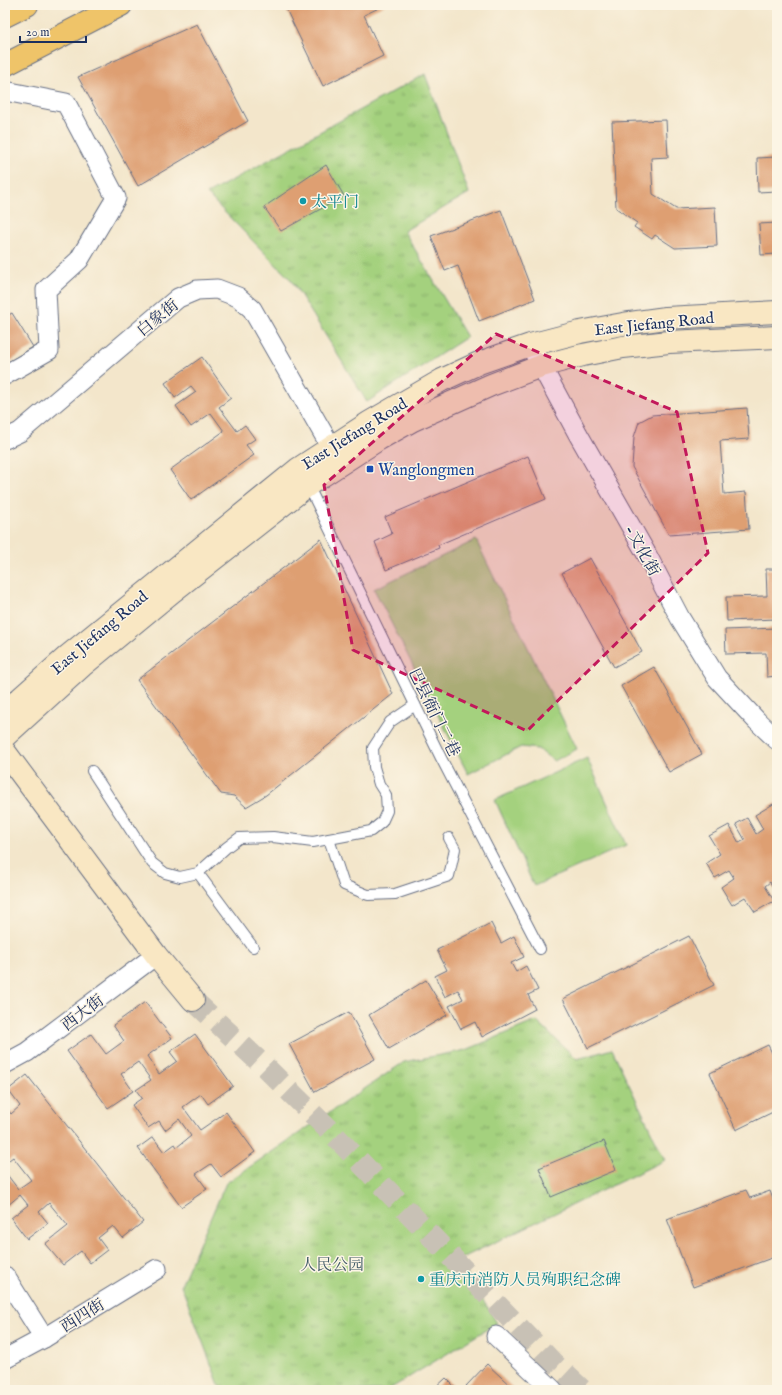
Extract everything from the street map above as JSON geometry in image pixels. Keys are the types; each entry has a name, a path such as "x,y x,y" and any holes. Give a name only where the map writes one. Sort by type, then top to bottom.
{"main road":[{"path":"5,16 27,5"},
{"path":"5,65 121,5"},
{"name":"East Jiefang Road","path":"5,712 75,650 298,469 370,422 442,380 479,363 530,345 580,332 666,318 777,312"},
{"name":"East Jiefang Road","path":"5,736 82,666 173,591 308,485 379,439 413,420 491,385 541,366 610,350 661,343 777,338"},
{"path":"5,752 156,955 193,1000"}],"street":[{"path":"5,91 66,103 116,198 79,260 46,290 49,350 5,375"},
{"name":"白象街","path":"5,439 20,432 178,298 197,290 217,289 238,297 252,309 331,447"},
{"name":"-文化街","path":"530,345 578,434 646,553 680,618 717,678 777,740"},
{"name":"西大街","path":"5,1064 27,1052 125,980 156,955"},
{"name":"西四街","path":"5,1359 44,1338 157,1269"},
{"path":"5,1276 44,1338"},
{"path":"496,1336 553,1390"}],"lane":[{"name":"巴县衙门二巷","path":"308,485 441,758 540,949"},
{"path":"92,771 152,863 165,873 180,877 198,873 239,838 273,836 313,842 371,832 382,822 387,810 386,795 379,784 374,767 373,748 390,722 415,705"},
{"path":"329,839 344,886 368,895 395,894 449,876 454,849 449,838"},
{"path":"198,873 253,946"}],"highlighted area":[{"path":"496,334 677,412 708,553 527,731 353,650 324,485"}],"green space":[{"path":"425,74 469,193 404,231 467,337 367,402 292,281 207,194"},
{"path":"476,540 577,749 554,761 538,749 521,747 468,774 374,589"},
{"path":"587,758 626,845 534,886 495,800"},
{"name":"人民公园","path":"536,1021 577,1059 612,1049 665,1160 458,1260 497,1323 388,1390 221,1390 181,1285 226,1183 404,1062 466,1050"}],"building":[{"path":"284,5 385,5 364,15 383,56 323,86"},
{"path":"197,24 248,121 138,186 78,77"},
{"path":"666,120 668,157 651,158 653,194 676,209 715,207 717,246 675,248 655,235 652,239 634,227 637,223 616,208 612,122"},
{"path":"777,157 777,191 758,192 757,158"},
{"name":"太平门","path":"326,165 344,196 281,231 264,207"},
{"path":"501,210 535,299 479,321 458,266 445,271 431,236"},
{"path":"777,223 777,254 761,255 759,224"},
{"path":"12,313 33,347 5,364 5,317"},
{"path":"202,357 231,398 219,407 237,431 245,425 255,439 246,445 254,455 191,500 170,470 224,431 211,413 191,427 176,406 196,392 191,386 175,398 165,383"},
{"path":"747,408 749,439 720,441 724,494 746,492 749,529 669,535 632,467 634,437 639,422 652,415"},
{"path":"528,456 546,499 438,545 439,548 386,570 375,542 392,534 385,517"},
{"path":"321,539 393,694 266,795 246,807 234,796 221,794 137,680"},
{"path":"590,558 642,652 614,667 562,573"},
{"path":"766,569 777,569 777,619 727,621 726,597 767,596"},
{"path":"777,628 777,676 767,677 766,653 726,654 725,630"},
{"path":"654,667 702,754 669,772 621,686"},
{"path":"775,803 777,805 777,894 770,882 765,886 774,901 755,912 745,897 732,905 721,887 734,878 729,870 715,878 706,863 720,854 709,836 729,825 739,843 745,840 736,824 747,818 756,834 763,829 755,815"},
{"path":"491,923 501,943 514,936 524,957 511,963 516,972 526,966 538,990 528,995 535,1009 482,1037 475,1022 461,1029 449,1006 463,999 458,990 445,997 435,976 447,970 437,950"},
{"path":"689,936 714,985 588,1048 563,999"},
{"path":"426,980 447,1015 389,1049 369,1015"},
{"path":"145,1002 172,1038 147,1056 159,1074 177,1061 170,1052 195,1034 233,1086 208,1104 201,1094 183,1107 200,1130 226,1112 255,1152 221,1177 211,1164 196,1174 207,1189 181,1207 138,1148 153,1137 164,1152 175,1144 177,1147 191,1136 179,1119 165,1130 159,1121 148,1128 132,1105 142,1098 136,1090 151,1080 138,1062 121,1074 133,1091 108,1108 67,1051 91,1034 106,1054 124,1041 113,1025"},
{"path":"349,1012 375,1059 315,1092 289,1044"},
{"path":"768,1045 777,1063 777,1110 736,1130 710,1073"},
{"path":"27,1075 143,1222 123,1238 113,1226 98,1238 107,1250 90,1263 81,1251 63,1265 45,1244 68,1226 49,1203 39,1212 48,1223 27,1239 11,1218 28,1205 20,1195 7,1206 5,1204 5,1172 18,1189 31,1180 13,1157 5,1163 5,1106 11,1114 20,1106 8,1090"},
{"path":"604,1141 616,1170 551,1197 539,1168"},
{"path":"746,1190 750,1198 770,1191 777,1210 777,1256 693,1287 667,1219"},
{"path":"487,1364 515,1390 471,1390 466,1386"},
{"path":"446,1378 458,1390 433,1390"}],"tunnel":[{"path":"193,1000 262,1064 338,1139 554,1364 582,1390"}],"place":[{"name":"太平门","path":"303,201"},
{"name":"Wanglongmen","path":"370,469"},
{"name":"重庆市消防人员殉职纪念碑","path":"421,1279"}]}
